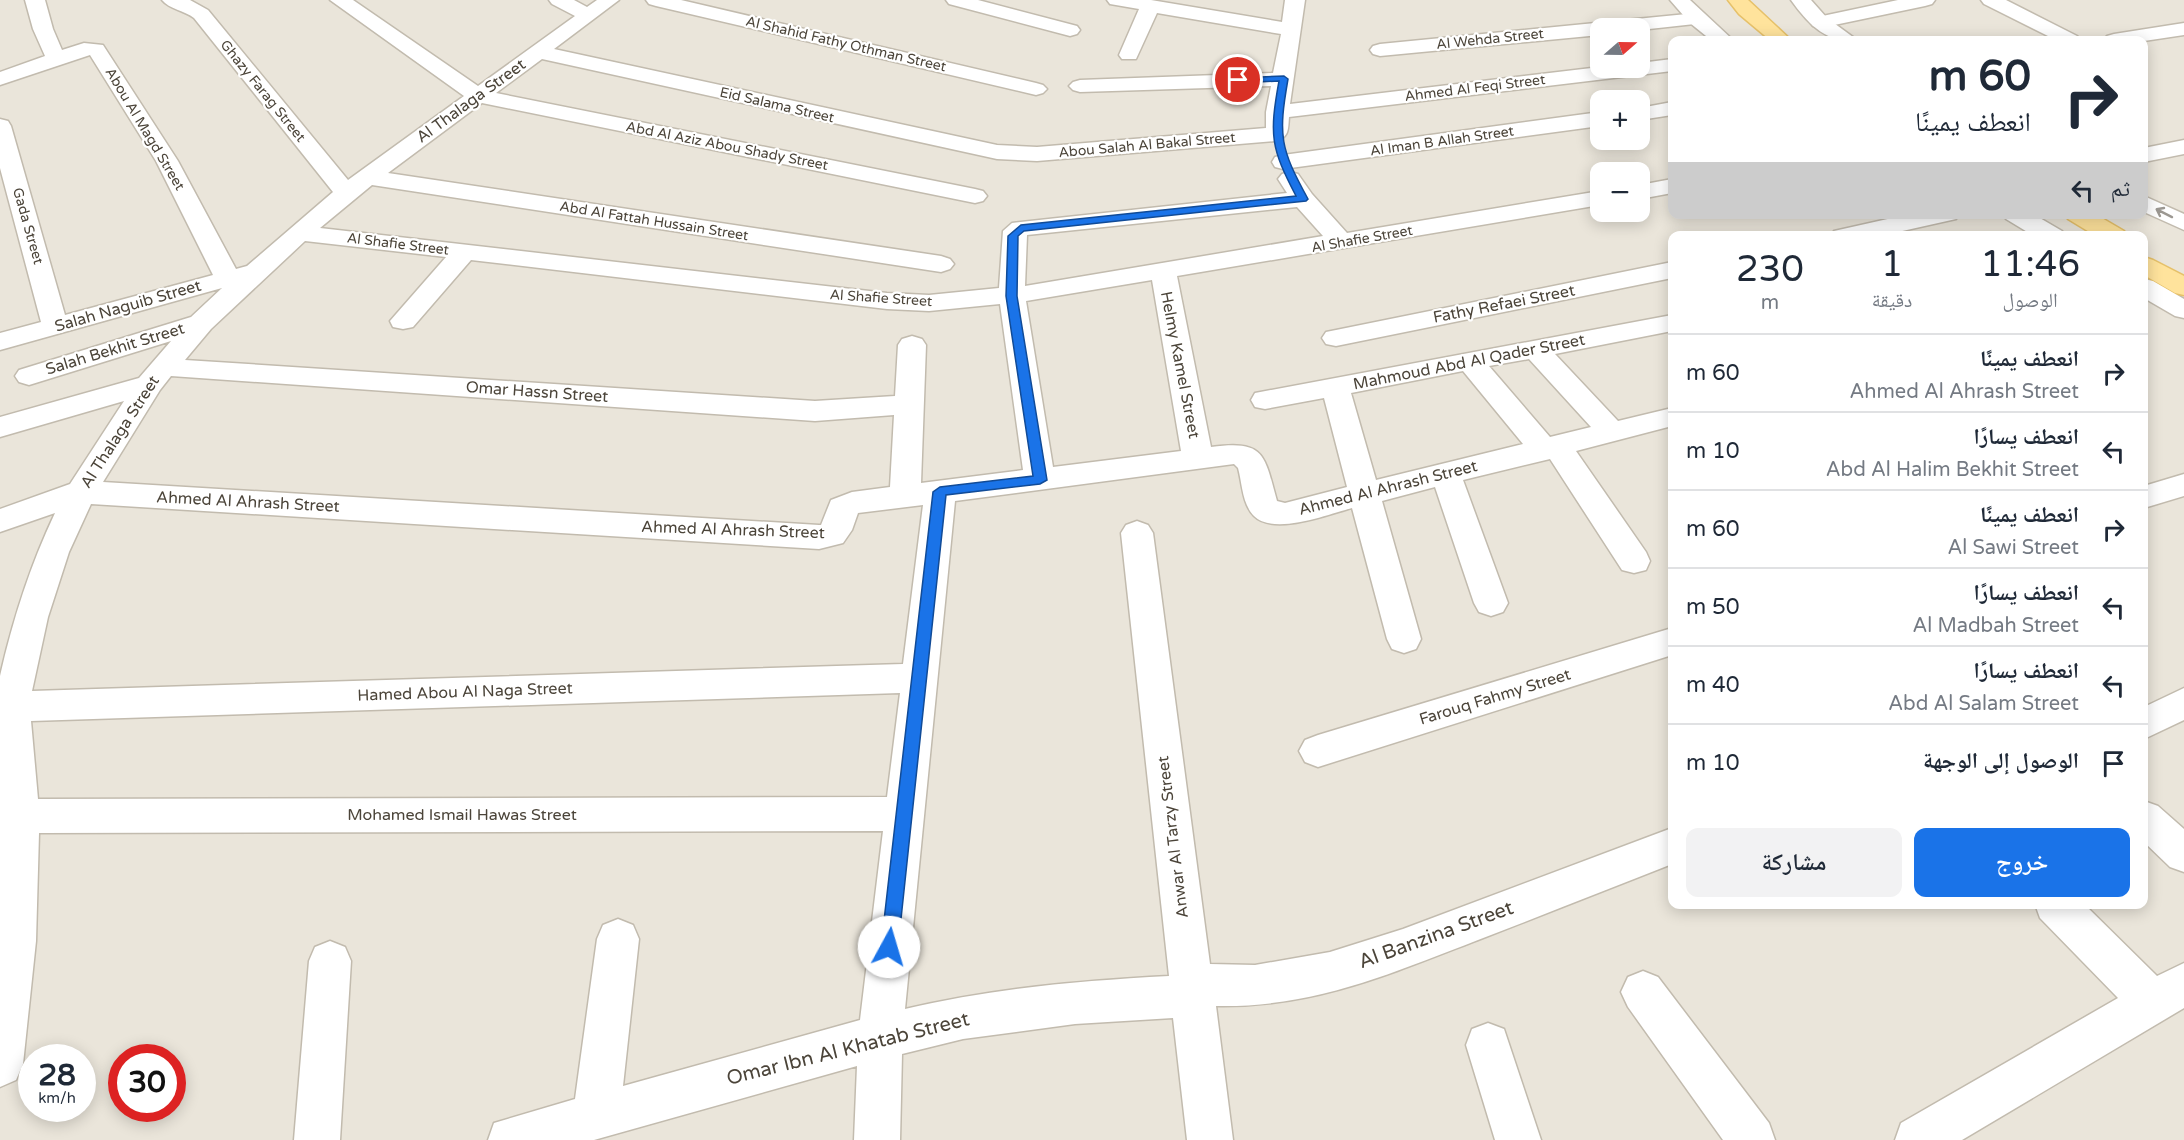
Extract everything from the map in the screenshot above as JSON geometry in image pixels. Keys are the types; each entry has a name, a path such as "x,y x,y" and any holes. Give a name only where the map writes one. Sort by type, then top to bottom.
{"main road":[{"path":"1719,0 1757,36"},
{"path":"1738,0 1746,10 1776,36"},
{"path":"2061,219 2081,231"},
{"path":"2086,219 2106,231"},
{"path":"2148,253 2184,273"},
{"path":"2148,267 2184,288"}],"street":[{"path":"0,79 56,58 43,29 35,0"},
{"name":"Ghazy Farag Street","path":"172,0 191,7 201,14 357,185"},
{"path":"340,0 478,96"},
{"path":"559,0 599,7"},
{"name":"Al Shahid Fathy Othman Street","path":"656,0 1036,89"},
{"path":"956,0 1070,30"},
{"path":"1117,0 1292,30"},
{"path":"1295,0 1277,123 1283,162 1303,199 1342,242"},
{"path":"1680,0 1697,19 1718,36"},
{"path":"1801,0 1820,22 1840,36"},
{"path":"1820,22 1925,0"},
{"path":"1991,0 2062,36"},
{"path":"1129,55 1150,6"},
{"name":"Al Thalaga Street","path":"0,1064 13,830 11,707 31,617 53,552 81,492 157,375 242,274 300,233 357,185 599,7"},
{"name":"Al Wehda Street","path":"1650,24 1697,19"},
{"path":"2139,36 2184,29"},
{"name":"Al Wehda Street","path":"1380,50 1590,30"},
{"name":"Abou Al Magd Street","path":"56,58 91,48 96,49 242,274"},
{"name":"Eid Salama Street","path":"538,52 978,150 1017,154"},
{"name":"Ahmed Al Feqi Street","path":"1277,123 1668,66"},
{"path":"1080,86 1284,79"},
{"name":"Abd Al Aziz Abou Shady Street","path":"478,96 975,196"},
{"path":"1650,112 1668,110"},
{"name":"Al Iman B Allah Street","path":"1283,162 1590,120"},
{"name":"Abou Salah Al Bakal Street","path":"1017,154 1037,154 1277,123"},
{"name":"Gada Street","path":"0,126 55,326"},
{"path":"2148,153 2184,147"},
{"name":"Abd Al Fattah Hussain Street","path":"357,185 941,264"},
{"path":"1650,190 1668,187"},
{"path":"1040,480 1012,296 1015,231 1021,228 1303,199"},
{"name":"Al Shafie Street","path":"300,233 888,301 929,303 1012,296 1590,200"},
{"path":"2148,205 2184,223"},
{"path":"1867,231 1923,219"},
{"path":"2024,219 2044,231"},
{"path":"403,321 465,252"},
{"name":"Fathy Refaei Street","path":"1336,338 1668,271"},
{"name":"Helmy Kamel Street","path":"1162,272 1198,459"},
{"name":"Salah Naguib Street","path":"0,342 242,274"},
{"path":"2148,293 2184,310"},
{"name":"Salah Bekhit Street","path":"29,376 201,323"},
{"name":"Mahmoud Abd Al Qader Street","path":"1265,400 1668,324"},
{"path":"877,1140 880,1036 919,678 923,494 910,403 912,345"},
{"path":"1535,349 1612,432"},
{"path":"1469,361 1550,448 1634,561"},
{"path":"0,427 157,375"},
{"name":"Omar Hassn Street","path":"157,375 815,411 910,403"},
{"path":"1335,387 1404,639"},
{"name":"Ahmed Al Ahrash Street","path":"81,492 819,537 832,535 836,530 839,513 846,505 1236,454 1248,458 1251,462 1262,502 1272,512 1285,514 1668,418"},
{"path":"1446,474 1491,603"},
{"path":"2148,496 2184,485"},
{"path":"0,521 81,492"},
{"name":"Anwar Al Tarzy Street","path":"1137,533 1210,1140"},
{"path":"0,631 31,617"},
{"name":"Farouq Fahmy Street","path":"1318,751 1668,643"},
{"name":"Hamed Abou Al Naga Street","path":"11,707 919,678"},
{"path":"2148,722 2184,703"},
{"name":"Mohamed Ismail Hawas Street","path":"13,830 904,814"},
{"path":"2148,822 2184,854"},
{"name":"Al Banzina Street","path":"1191,991 1256,986 1330,974 1403,949 1668,848"},
{"path":"1918,1140 2168,993 2061,909"},
{"path":"596,1116 618,939"},
{"path":"318,1140 330,961"},
{"name":"Omar Ibn Al Khatab Street","path":"511,1140 880,1036 963,1017 1191,991"},
{"path":"1643,992 1752,1140"},
{"path":"1488,1045 1518,1140"}],"shaded area":[{"path":"0,0 2184,0 2184,1140 0,1140"}],"route":[{"path":"889,947 940,492 1040,480 1012,296 1015,231 1021,228 1303,199 1283,162 1276,134 1277,112 1284,79 1238,80"}]}
